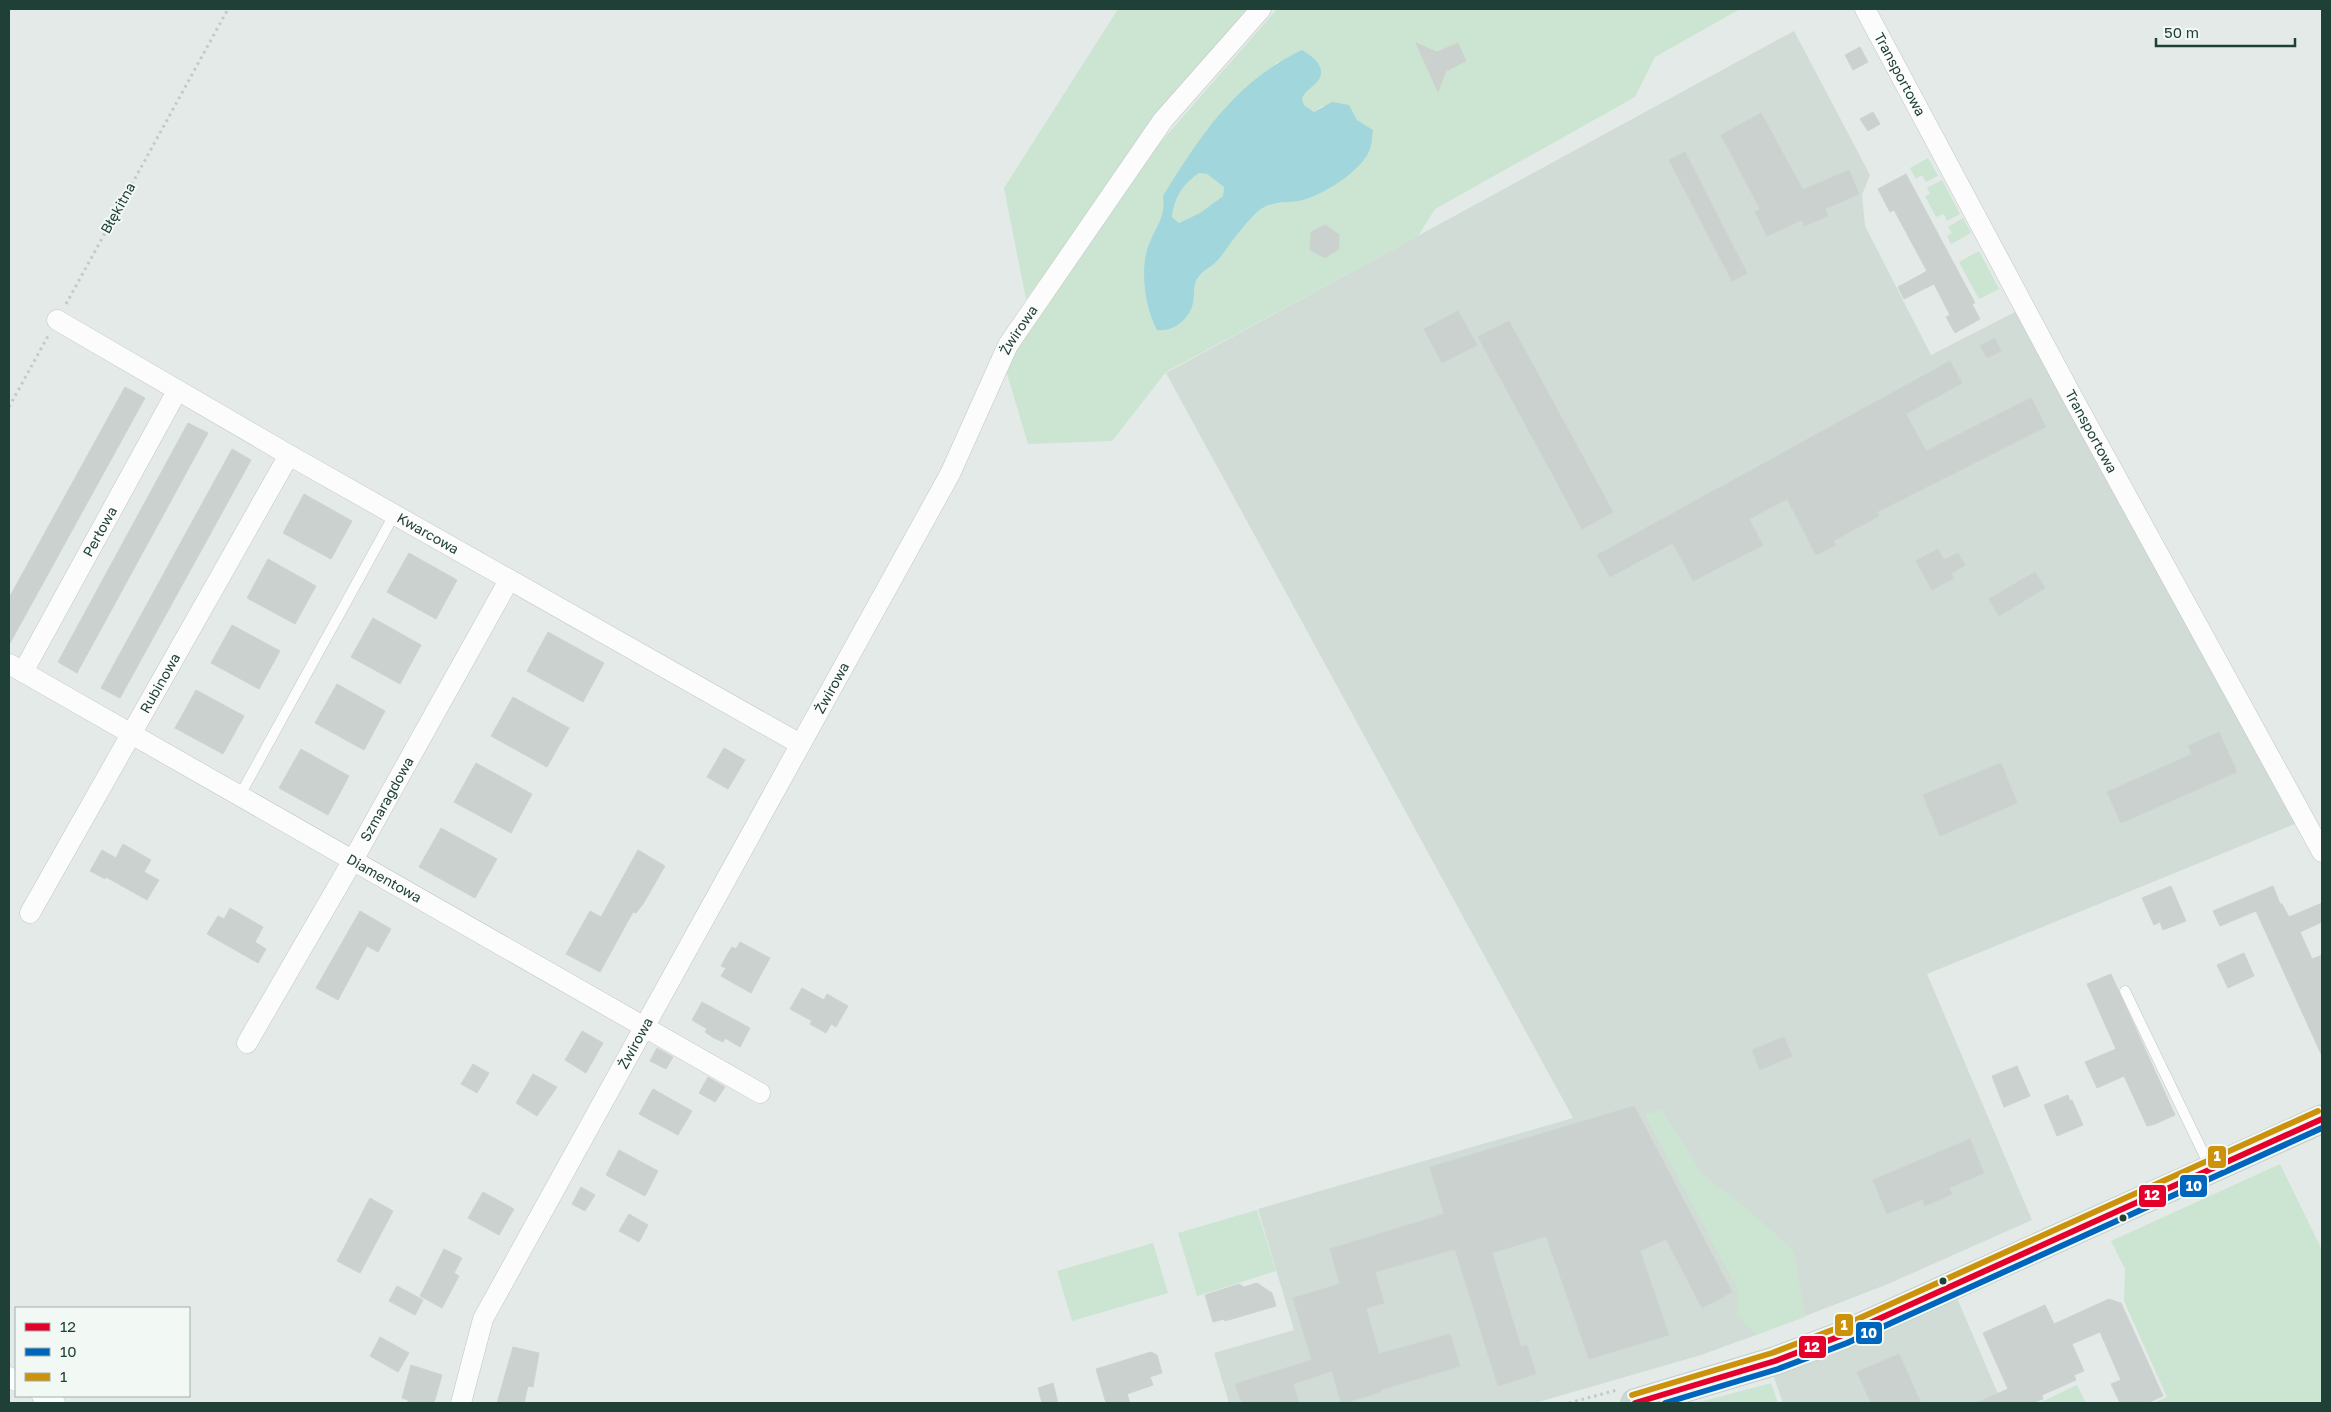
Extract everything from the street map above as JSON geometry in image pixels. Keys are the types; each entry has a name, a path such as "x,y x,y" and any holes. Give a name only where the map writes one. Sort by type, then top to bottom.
{"main road":[{"path":"1635,1403 1775,1361 1843,1335 2322,1119"}],"street":[{"name":"Żwirowa","path":"461,1403 484,1319 950,474 1008,346 1163,120 1261,9"},
{"name":"Transportowa","path":"1865,9 2078,408 2322,852"},
{"name":"Kwarcowa","path":"57,320 394,515 800,744"},
{"name":"Perłowa","path":"16,668 177,390"},
{"name":"Rubinowa","path":"30,913 289,454"},
{"name":"Szmaragdowa","path":"247,1043 353,860 509,580"},
{"name":"Diamentowa","path":"16,668 760,1092"},
{"path":"44,1397 55,1403"}],"lane":[{"path":"240,795 394,515"},
{"path":"2125,991 2212,1170"}],"path":[{"name":"Błękitna","path":"9,408 228,9"}],"shaded area":[{"path":"1794,31 1870,175 1862,195 1865,226 1931,355 2019,310 2297,823 1927,974 2032,1220 1888,1284 1756,1335 1701,1355 1535,1403 1229,1403 1214,1353 1294,1330 1258,1209 1573,1118 1166,373"},
{"path":"1957,1298 2001,1401 1995,1403 1783,1403 1773,1375"}],"green space":[{"path":"1118,9 1253,9 1158,118 1026,299 1004,188"},
{"path":"1277,9 1740,9 1655,57 1635,97 1435,209 1418,236 1166,372 1112,441 1028,444 1005,367 1145,160","holes":["1277,62 1320,68 1315,82 1304,94 1302,99 1303,105 1314,112 1322,106 1349,105 1357,120 1373,130 1283,203 1268,203 1257,211 1236,234 1217,261 1200,275 1193,287 1194,293 1153,323 1146,281 1146,253 1165,209","1325,225 1339,233 1339,249 1325,258 1311,250 1311,232"]},
{"path":"1928,158 1938,176 1926,182 1922,175 1916,179 1910,168"},
{"path":"1199,173 1207,174 1224,187 1223,196 1200,213 1179,223 1172,217 1177,197 1184,186"},
{"path":"1942,180 1960,214 1947,221 1944,214 1936,217 1925,196 1930,194 1927,188"},
{"path":"1963,218 1971,233 1951,244 1947,236 1952,233 1948,227"},
{"path":"1979,251 1999,289 1979,299 1959,262"},
{"path":"1662,1110 1702,1174 1745,1207 1794,1251 1805,1317 1756,1335 1737,1315 1738,1290 1645,1115"},
{"path":"2280,1164 2322,1250 2322,1403 2153,1403 2167,1397 2124,1301 2125,1269 2111,1241"},
{"path":"1257,1210 1276,1271 1197,1296 1178,1233"},
{"path":"1153,1243 1168,1293 1072,1321 1057,1271"},
{"path":"1771,1383 1778,1403 1696,1403"},
{"path":"2077,1385 2086,1403 2039,1403"}],"water":[{"path":"1302,50 1311,56 1319,64 1321,74 1315,84 1303,96 1304,105 1314,112 1332,102 1349,105 1357,120 1373,130 1370,149 1359,166 1329,189 1307,199 1271,204 1256,213 1240,230 1218,260 1197,278 1193,303 1184,320 1169,329 1157,330 1147,303 1144,272 1148,246 1163,212 1163,196 1191,152 1222,112 1257,78 1278,63","holes":["1199,173 1207,174 1224,187 1223,196 1200,213 1179,223 1172,217 1177,197 1188,182"]}],"building":[{"path":"1416,43 1437,52 1458,43 1466,61 1446,71 1438,92"},
{"path":"1860,47 1868,62 1853,70 1845,55"},
{"path":"1873,112 1880,124 1868,131 1860,119"},
{"path":"1761,113 1803,190 1849,170 1859,194 1825,209 1828,216 1804,226 1802,220 1767,236 1755,212 1760,209 1721,135"},
{"path":"1685,152 1747,273 1732,281 1669,160"},
{"path":"1906,174 1975,303 1972,304 1980,319 1955,333 1946,317 1950,315 1934,284 1904,299 1898,287 1927,271 1894,210 1890,212 1878,189"},
{"path":"1325,225 1339,234 1339,249 1325,258 1310,250 1311,232"},
{"path":"1458,311 1477,345 1442,363 1424,329"},
{"path":"1509,321 1613,512 1582,529 1478,337"},
{"path":"1995,338 2001,351 1987,358 1980,346"},
{"path":"1950,361 1962,383 1906,414 1926,451 2031,398 2046,427 1877,512 1879,516 1833,541 1836,545 1816,555 1787,499 1749,519 1763,545 1693,581 1673,543 1610,577 1597,555"},
{"path":"125,387 145,398 9,645 9,598"},
{"path":"188,423 208,433 77,673 58,662"},
{"path":"232,449 251,460 120,698 101,688"},
{"path":"304,494 352,521 331,559 283,533"},
{"path":"1938,549 1944,560 1958,553 1965,565 1951,573 1954,578 1932,590 1916,561"},
{"path":"409,553 457,580 436,619 387,592"},
{"path":"268,559 316,586 295,624 247,598"},
{"path":"2035,572 2045,588 1999,616 1989,599"},
{"path":"373,618 421,645 400,684 351,657"},
{"path":"232,625 280,651 259,689 211,663"},
{"path":"548,632 604,663 583,702 527,671"},
{"path":"337,684 385,711 364,750 315,723"},
{"path":"196,690 244,716 223,754 175,728"},
{"path":"513,697 569,728 547,767 491,736"},
{"path":"2219,732 2237,772 2121,823 2107,792 2192,754 2188,746"},
{"path":"724,748 745,760 728,789 707,777"},
{"path":"301,749 349,776 328,815 279,788"},
{"path":"476,763 532,794 511,833 454,802"},
{"path":"2001,763 2017,803 1940,836 1923,795"},
{"path":"441,828 497,859 475,898 419,867"},
{"path":"123,844 151,860 144,872 159,880 147,900 106,877 105,879 90,871 102,850 116,858"},
{"path":"638,850 665,866 643,904 636,913 633,912 600,972 566,954 590,911 601,917"},
{"path":"2171,886 2186,921 2163,930 2160,922 2154,925 2142,898"},
{"path":"2273,886 2280,904 2282,904 2289,917 2322,903 2322,922 2300,932 2312,959 2322,955 2322,1056 2256,911 2220,926 2213,911"},
{"path":"230,908 263,927 255,942 266,949 258,963 207,934 218,916 224,919"},
{"path":"360,911 391,929 378,952 367,946 338,1000 316,988"},
{"path":"740,942 770,958 751,993 721,976 726,968 721,966 727,955 732,947 736,949"},
{"path":"2244,953 2254,976 2228,988 2217,965"},
{"path":"2111,974 2175,1115 2155,1124 2147,1126 2124,1076 2097,1088 2085,1062 2116,1049 2087,984"},
{"path":"802,988 824,1000 827,994 848,1006 836,1027 831,1024 826,1033 810,1024 812,1021 790,1009"},
{"path":"702,1002 750,1028 740,1047 725,1038 723,1042 714,1038 705,1032 707,1029 692,1020"},
{"path":"582,1031 603,1043 586,1073 565,1060"},
{"path":"1784,1037 1792,1056 1760,1070 1752,1050"},
{"path":"657,1048 673,1057 666,1069 650,1061"},
{"path":"473,1064 489,1073 477,1093 461,1084"},
{"path":"2017,1066 2030,1096 2004,1107 1992,1076"},
{"path":"533,1074 557,1087 537,1116 516,1103"},
{"path":"708,1077 725,1087 715,1102 699,1093"},
{"path":"653,1089 692,1111 678,1135 639,1114"},
{"path":"2068,1095 2083,1125 2057,1136 2044,1105"},
{"path":"1634,1106 1732,1292 1702,1308 1666,1239 1640,1251 1669,1335 1589,1359 1546,1236 1492,1253 1521,1347 1527,1345 1536,1374 1498,1386 1455,1249 1375,1272 1384,1303 1366,1308 1379,1354 1450,1334 1460,1366 1344,1403 1341,1403 1332,1371 1293,1384 1299,1403 1242,1403 1235,1384 1312,1360 1293,1298 1340,1284 1330,1249 1444,1214 1430,1167"},
{"path":"1970,1139 1984,1173 1949,1188 1952,1194 1925,1206 1923,1199 1887,1214 1873,1180"},
{"path":"619,1150 658,1171 645,1196 606,1175"},
{"path":"581,1187 595,1195 585,1211 572,1204"},
{"path":"483,1192 514,1209 499,1235 468,1218"},
{"path":"370,1198 393,1211 360,1273 337,1261"},
{"path":"629,1214 648,1225 639,1242 619,1231"},
{"path":"444,1249 462,1258 454,1273 459,1276 442,1308 420,1296"},
{"path":"1257,1283 1272,1293 1276,1306 1225,1321 1224,1319 1213,1322 1205,1295 1239,1284 1244,1287"},
{"path":"397,1286 423,1300 415,1315 389,1301"},
{"path":"2109,1299 2121,1303 2163,1396 2147,1403 2120,1403 2111,1384 2121,1380 2100,1332 2072,1344 2084,1371 2074,1375 2076,1380 2042,1395 2043,1399 2033,1403 1976,1403 2008,1389 1983,1333 2045,1305 2054,1324"},
{"path":"380,1337 409,1353 398,1372 370,1356"},
{"path":"513,1347 539,1353 533,1387 528,1386 524,1403 497,1403"},
{"path":"1151,1352 1157,1355 1162,1373 1150,1377 1153,1385 1127,1394 1130,1403 1106,1403 1096,1369"},
{"path":"1899,1354 1921,1403 1871,1403 1857,1372"},
{"path":"411,1365 442,1375 434,1403 408,1403 408,1400 402,1398"},
{"path":"1053,1383 1058,1403 1042,1403 1038,1388"}],"transit line":[{"name":"1","path":"1632,1395 1772,1353 1840,1327 2318,1111"},
{"name":"12","path":"1635,1403 1775,1361 1843,1335 2322,1119"},
{"name":"10","path":"1665,1403 1778,1369 1847,1343 2322,1128"}]}
